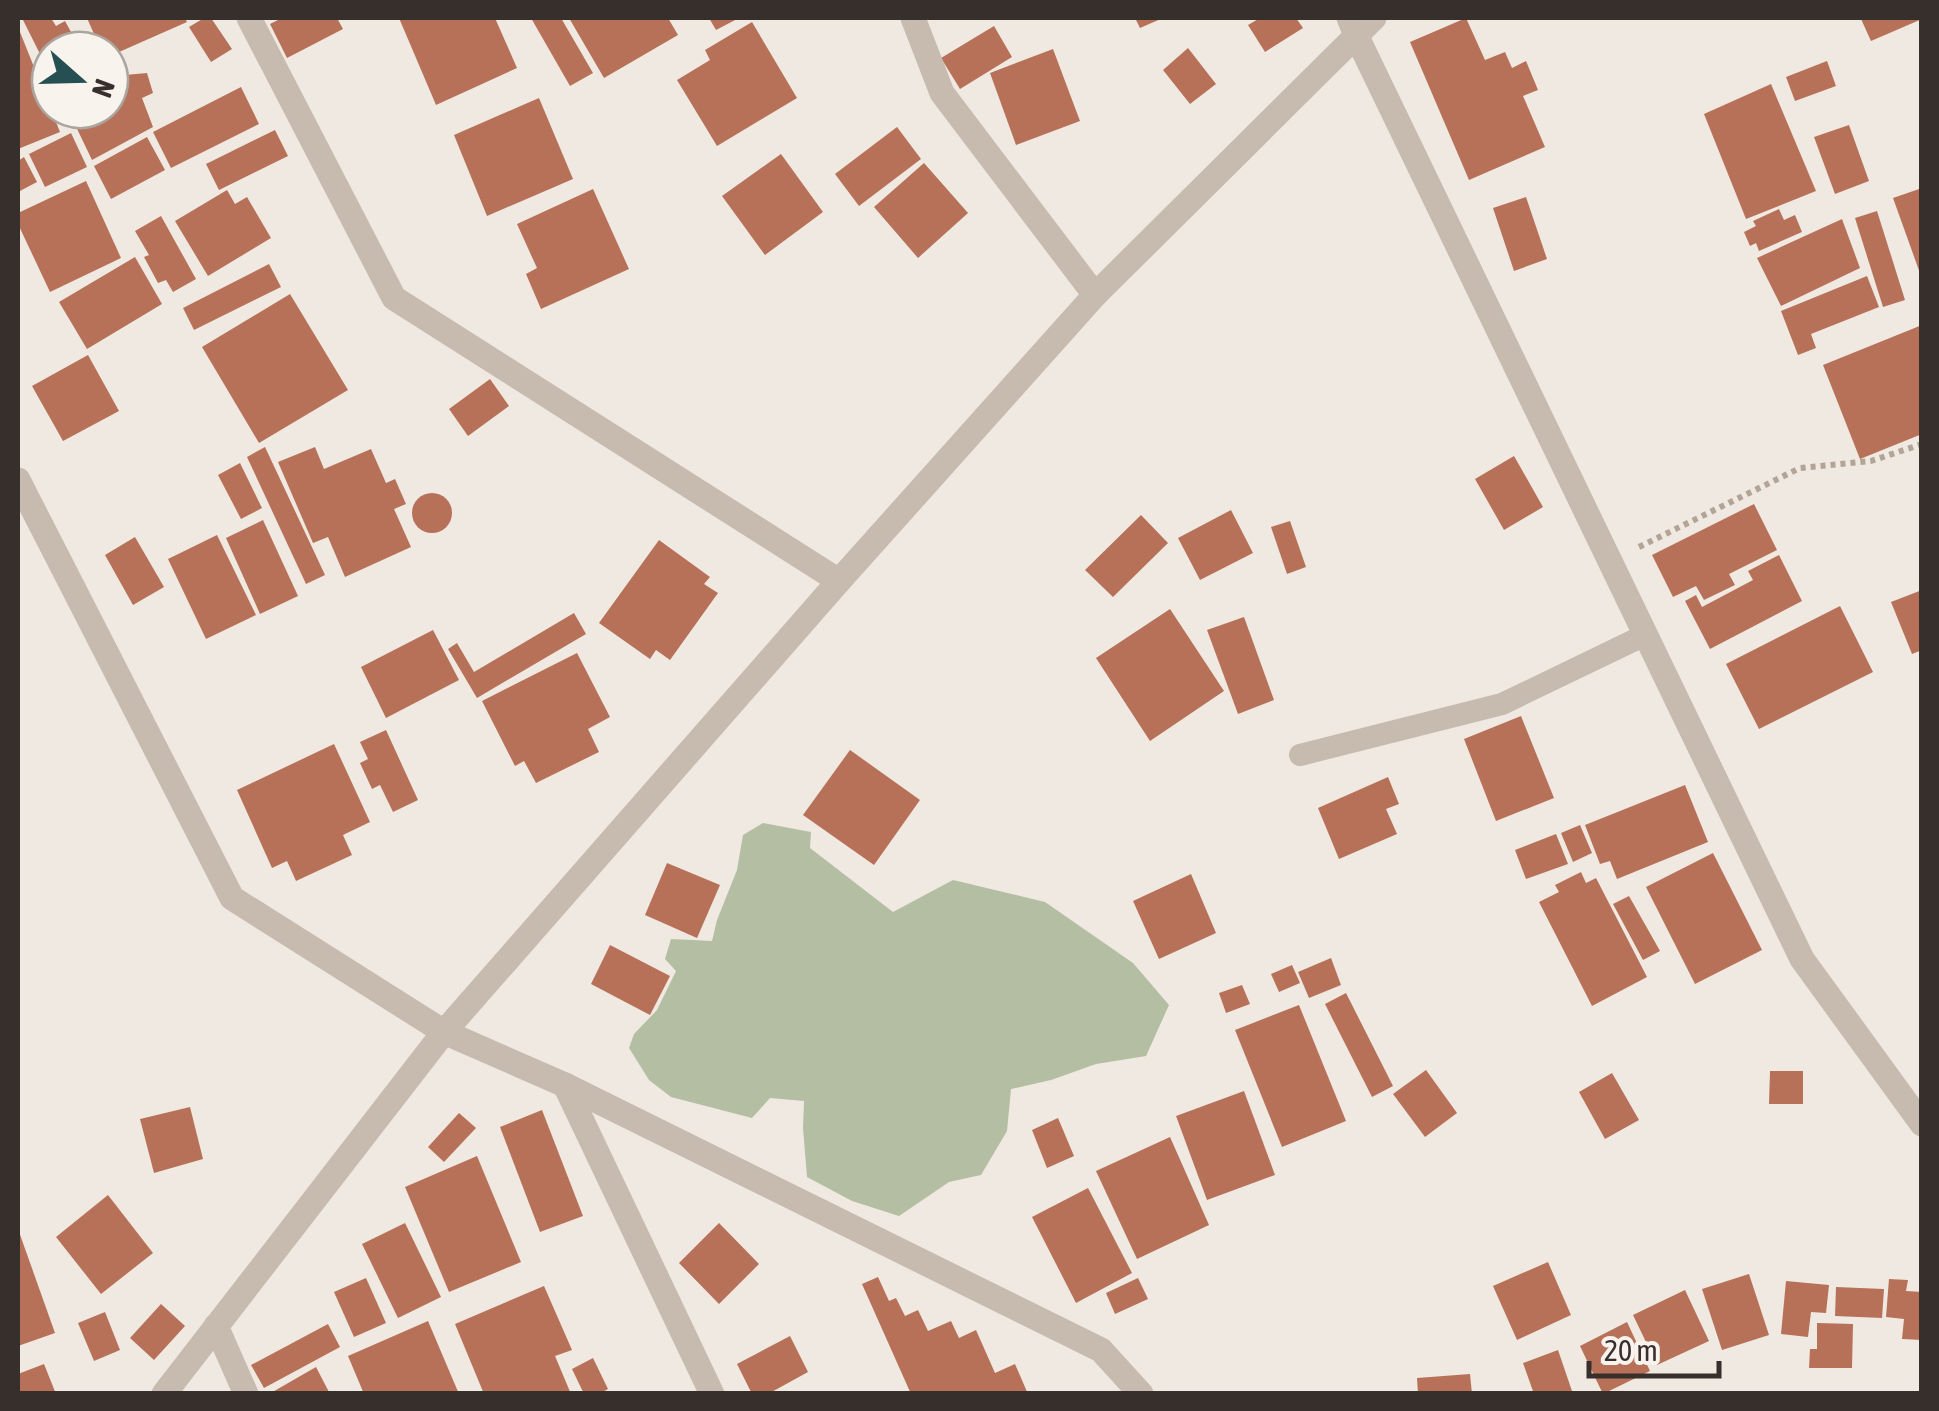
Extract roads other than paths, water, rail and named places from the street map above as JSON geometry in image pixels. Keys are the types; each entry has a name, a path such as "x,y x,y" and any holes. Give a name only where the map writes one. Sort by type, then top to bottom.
{"street":[{"path":"250,18 394,298 839,581"},
{"path":"913,18 942,93 1094,295"},
{"path":"164,1394 444,1032 1094,295 1360,24 1610,562 1802,959 1922,1124"},
{"path":"18,480 232,898 444,1032 565,1086 1102,1350 1141,1394"},
{"path":"565,1086 712,1394"},
{"path":"216,1326 246,1394"}],"lane":[{"path":"1300,754 1502,704 1646,636"}]}
